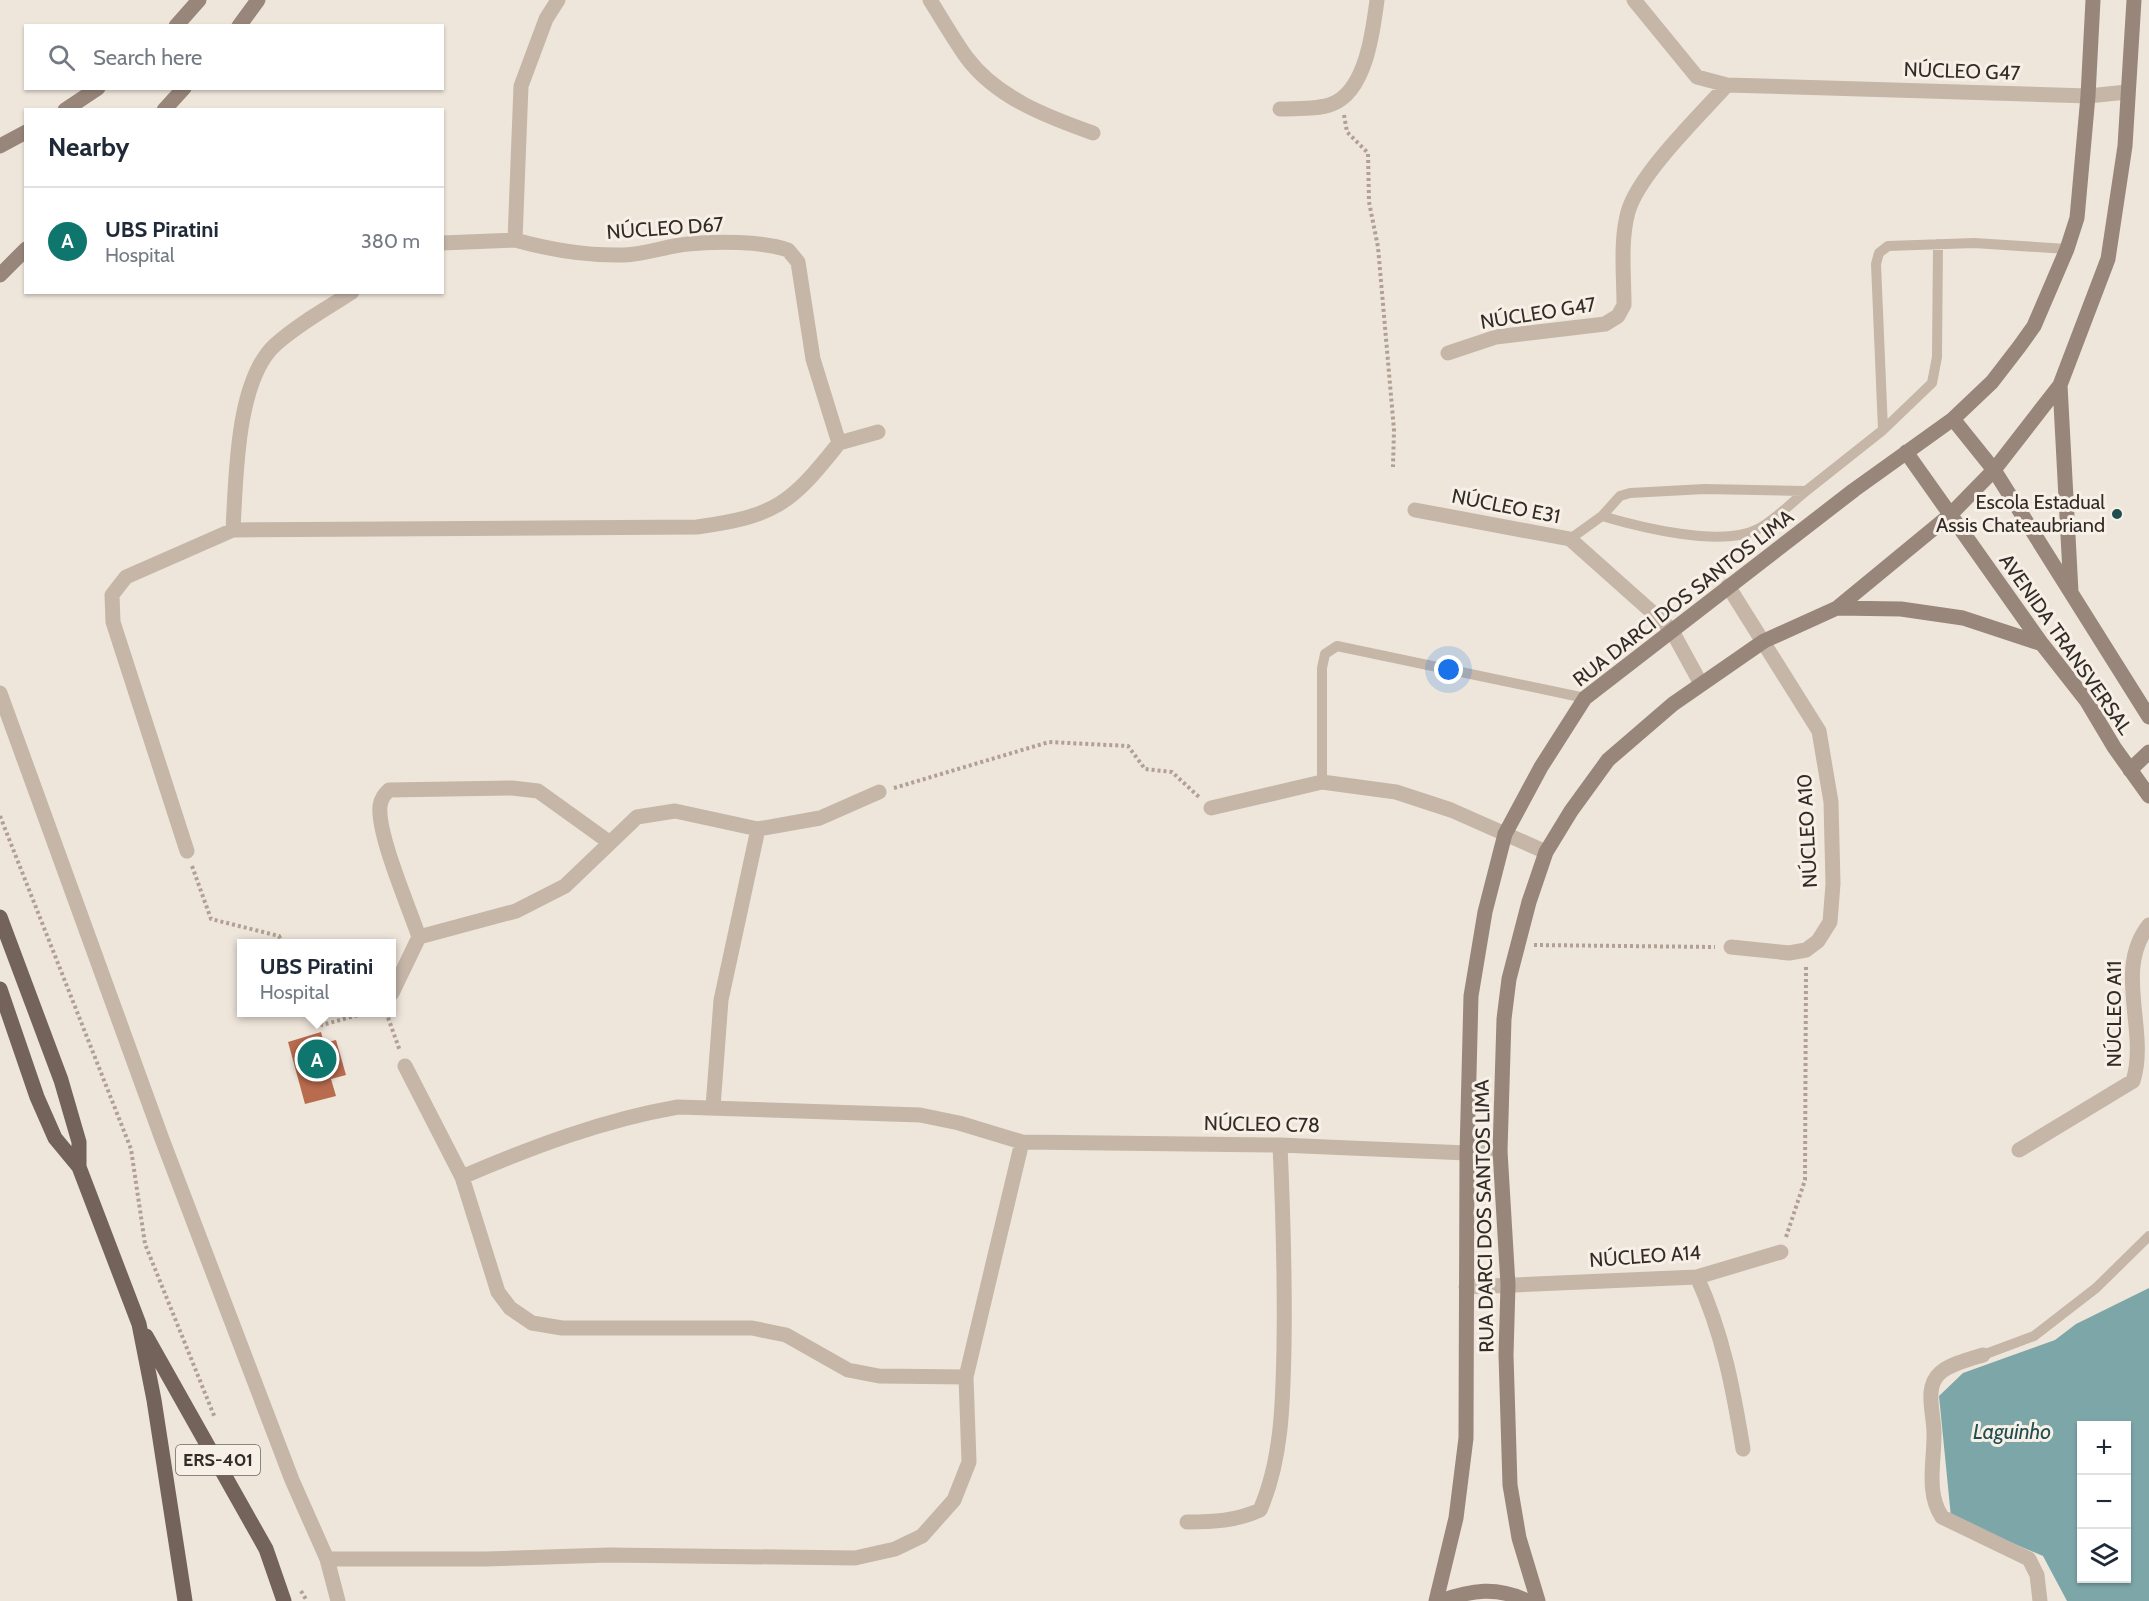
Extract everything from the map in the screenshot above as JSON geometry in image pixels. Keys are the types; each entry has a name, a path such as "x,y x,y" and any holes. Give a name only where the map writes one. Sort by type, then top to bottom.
{"main road":[{"path":"0,917 61,1080 79,1142 78,1167"},
{"name":"ERS-401","path":"0,989 37,1097 55,1138 78,1167 139,1324 266,1548 284,1601"},
{"name":"ERS-401","path":"139,1324 154,1400 185,1601"},
{"path":"266,1548 290,1601"}],"street":[{"path":"178,24 199,0"},
{"path":"240,24 258,0"},
{"path":"515,240 521,86 546,19 558,0"},
{"path":"930,0 968,59 982,74 1029,107 1093,133"},
{"path":"1281,109 1324,107 1341,100 1357,77 1371,49 1377,0"},
{"name":"NÚCLEO G47","path":"1634,0 1697,77 1727,85 2088,96 2127,92"},
{"name":"RUA DARCI DOS SANTOS LIMA","path":"1438,1601 1456,1518 1466,1438 1467,1153 1471,996 1485,912 1505,834 1541,767 1585,698 1671,629 1953,419 1992,382 2034,326 2067,249 2080,202 2093,0"},
{"name":"RUA DARCI DOS SANTOS LIMA","path":"1538,1601 1519,1538 1510,1485 1506,1355 1508,1285 1500,1151 1504,1019 1509,979 1546,852 1571,811 1608,760 1646,726 1701,684 1764,641 1837,608 1950,515 1994,470 2060,385 2108,259 2125,146 2134,0"},
{"name":"NÚCLEO G47","path":"1448,353 1496,337 1605,324 1618,316 1624,305 1626,219 1632,202 1673,144 1727,85"},
{"path":"68,108 95,90"},
{"path":"166,108 182,90"},
{"path":"0,146 24,133"},
{"name":"NÚCLEO D67","path":"444,243 515,240 554,251 626,255 688,244 759,245 788,250 798,262 813,359 839,443"},
{"path":"0,275 24,251"},
{"path":"233,530 238,447 253,375 274,346 349,294"},
{"path":"2060,385 2071,596"},
{"name":"AVENIDA TRANSVERSAL","path":"1953,419 1994,470 2149,717"},
{"path":"187,851 113,622 112,596 126,577 233,530 697,527 746,520 785,503 813,477 839,443 878,432"},
{"name":"AVENIDA TRANSVERSAL","path":"1906,452 2042,644 2086,700 2149,796"},
{"name":"NÚCLEO E31","path":"1415,510 1570,539 1671,629 1701,684"},
{"name":"NÚCLEO A10","path":"1728,586 1819,731 1831,802 1833,884 1830,921 1818,941 1806,950"},
{"path":"1837,608 1901,609 1963,618 2042,644"},
{"path":"0,693 162,1139 292,1480 327,1559 338,1601"},
{"path":"2130,770 2149,752"},
{"path":"1211,808 1322,782 1396,792 1450,810 1546,852"},
{"path":"396,985 419,937 388,849 380,807 383,796 389,790 512,788 538,791 609,842"},
{"path":"419,937 516,911 565,886 637,817 675,811 758,830 820,818 879,792"},
{"path":"713,1107 721,1000 758,830"},
{"name":"NÚCLEO A11","path":"2019,1150 2133,1081 2138,1065 2138,1037 2132,976 2135,952 2149,925"},
{"path":"1731,947 1789,953 1806,950"},
{"path":"405,1066 462,1177 498,1292 510,1308 532,1323 562,1328 752,1328 786,1335 848,1370 879,1376 966,1377"},
{"name":"NÚCLEO C78","path":"462,1177 515,1154 638,1114 678,1107 851,1115 920,1115 959,1123 1022,1142 1281,1145 1467,1153 1500,1151"},
{"path":"327,1559 486,1559 609,1555 855,1558 895,1549 921,1536 954,1500 969,1462 966,1377 1022,1142"},
{"path":"1187,1522 1220,1522 1260,1510 1271,1486 1283,1403 1285,1273 1281,1145"},
{"name":"NÚCLEO A14","path":"1466,1287 1697,1277 1781,1252"},
{"path":"1697,1277 1715,1316 1732,1387 1743,1449"},
{"path":"1983,1355 1940,1373 1932,1385 1930,1396 1934,1436 1932,1478 1936,1508 1942,1517 2029,1559 2037,1575 2040,1601"},
{"path":"1438,1601 1466,1592 1490,1590 1514,1594 1527,1601"}],"lane":[{"path":"1883,430 1876,264 1879,253 1888,246 1974,243 2067,249"},
{"path":"1602,516 1647,530 1714,536 1738,535 1758,529 1883,430 1932,383 1937,357 1938,244"},
{"path":"1570,539 1602,516 1620,496 1641,492 1705,489 1806,491"},
{"path":"1322,782 1322,668 1325,654 1337,646 1585,698"},
{"path":"1983,1355 2034,1336 2096,1288 2149,1236"}],"path":[{"path":"1341,100 1347,132 1368,153 1369,202 1378,248 1394,430 1393,467"},
{"path":"879,792 1049,742 1128,746 1144,769 1172,772 1211,808"},
{"path":"0,816 131,1149 145,1244 218,1425"},
{"path":"187,851 211,919 279,936 280,939"},
{"path":"1518,944 1731,947"},
{"path":"1781,1252 1805,1180 1806,950"},
{"path":"318,1017 322,1025 351,1017"},
{"path":"388,1017 405,1066"},
{"path":"296,1580 307,1601"}],"water":[{"name":"Laguinho","path":"2149,1288 2149,1601 2067,1601 2043,1556 1951,1517 1939,1396 1963,1373 2055,1340 2076,1324"}],"building":[{"path":"321,1032 324,1043 336,1040 346,1075 331,1079 336,1096 305,1104 288,1042"}],"place":[{"name":"Escola Estadual Assis Chateaubriand","path":"2117,514"},
{"name":"UBS Piratini","path":"317,1059"}]}
